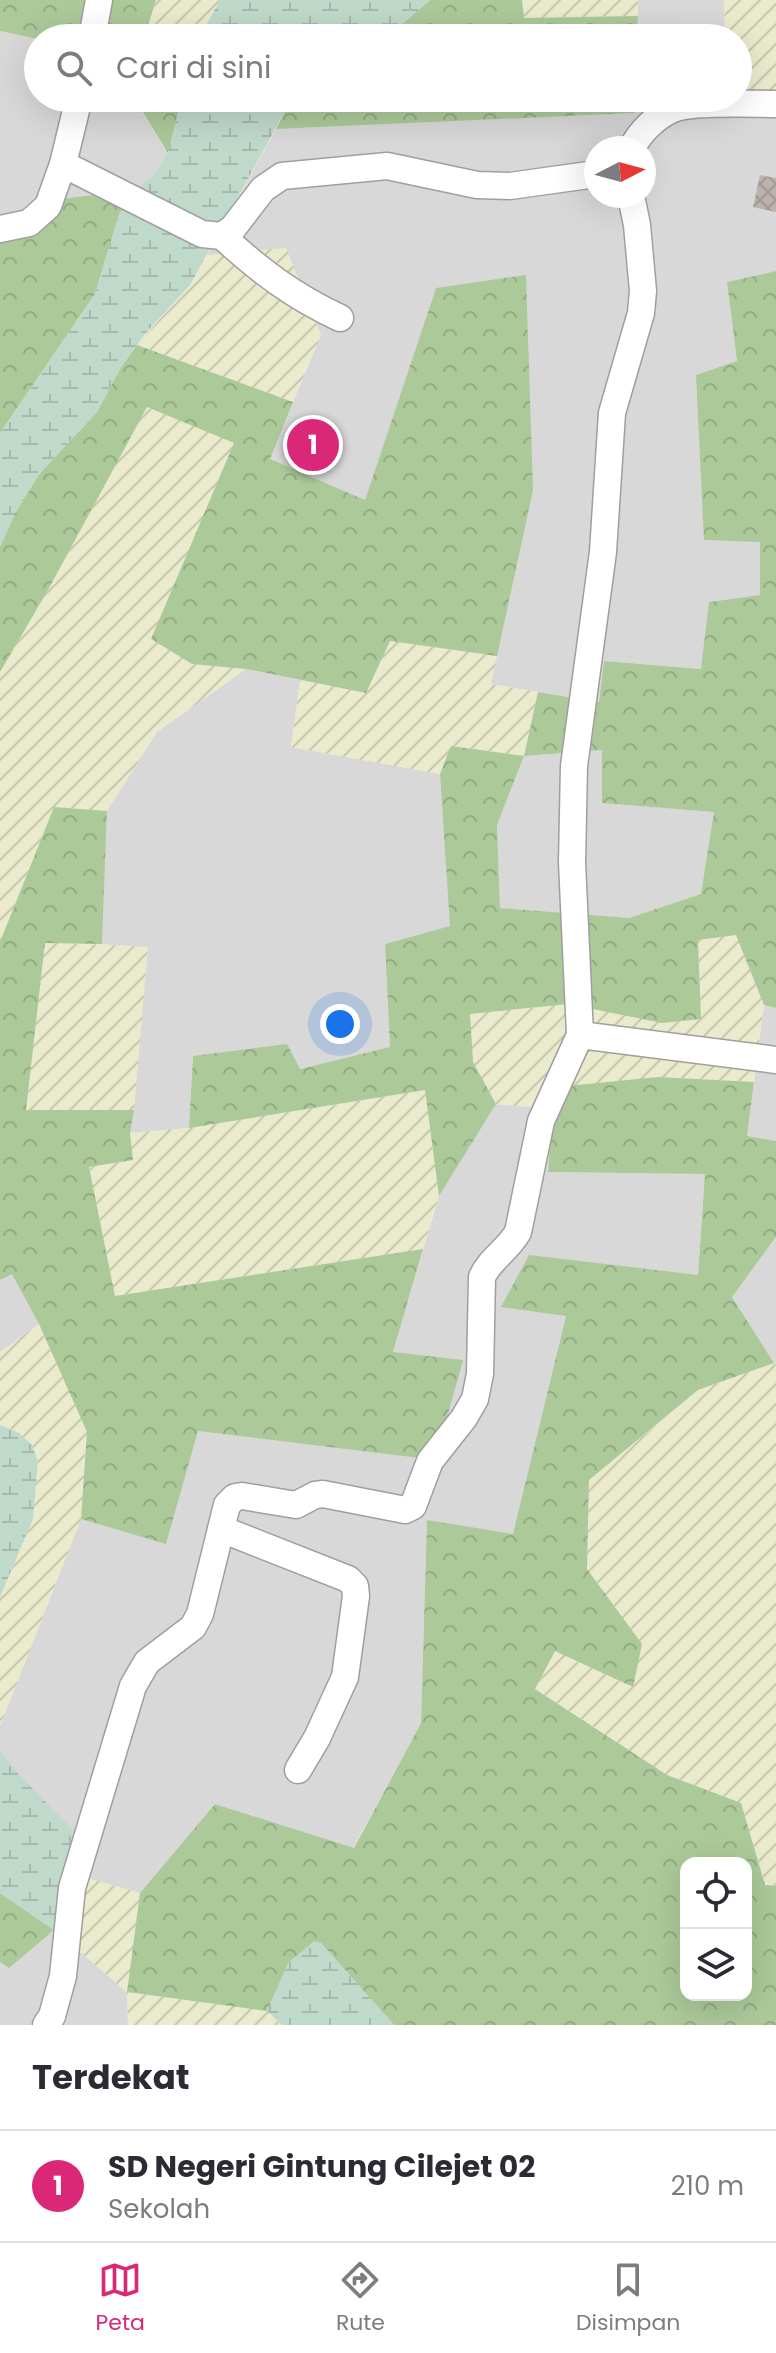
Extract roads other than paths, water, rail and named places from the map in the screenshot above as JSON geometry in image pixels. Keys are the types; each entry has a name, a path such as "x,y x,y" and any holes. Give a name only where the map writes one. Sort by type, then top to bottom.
{"street":[{"path":"95,24 99,0"},
{"path":"752,105 776,104"},
{"path":"0,229 29,223 48,206 63,164 76,112"},
{"path":"640,136 644,129 669,112"},
{"path":"63,164 202,234 222,236 257,269 308,303 340,318"},
{"path":"222,236 233,228 263,189 282,176 387,166 477,185 510,186 584,176"},
{"path":"46,2025 52,2016 63,1976 72,1888 133,1686 147,1662 193,1627 200,1614 227,1505 235,1497 242,1496 296,1505 323,1494 405,1510 413,1506 430,1461 475,1399 480,1374 482,1277 486,1267 509,1247 518,1232 541,1121 580,1035 572,862 574,766 603,552 612,413 641,313 643,291 633,208"},
{"path":"580,1035 776,1060"},
{"path":"221,1529 348,1579 355,1586 345,1677 317,1738 298,1770"}],"place":[{"name":"SD Negeri Gintung Cilejet 02","path":"313,445"}]}
